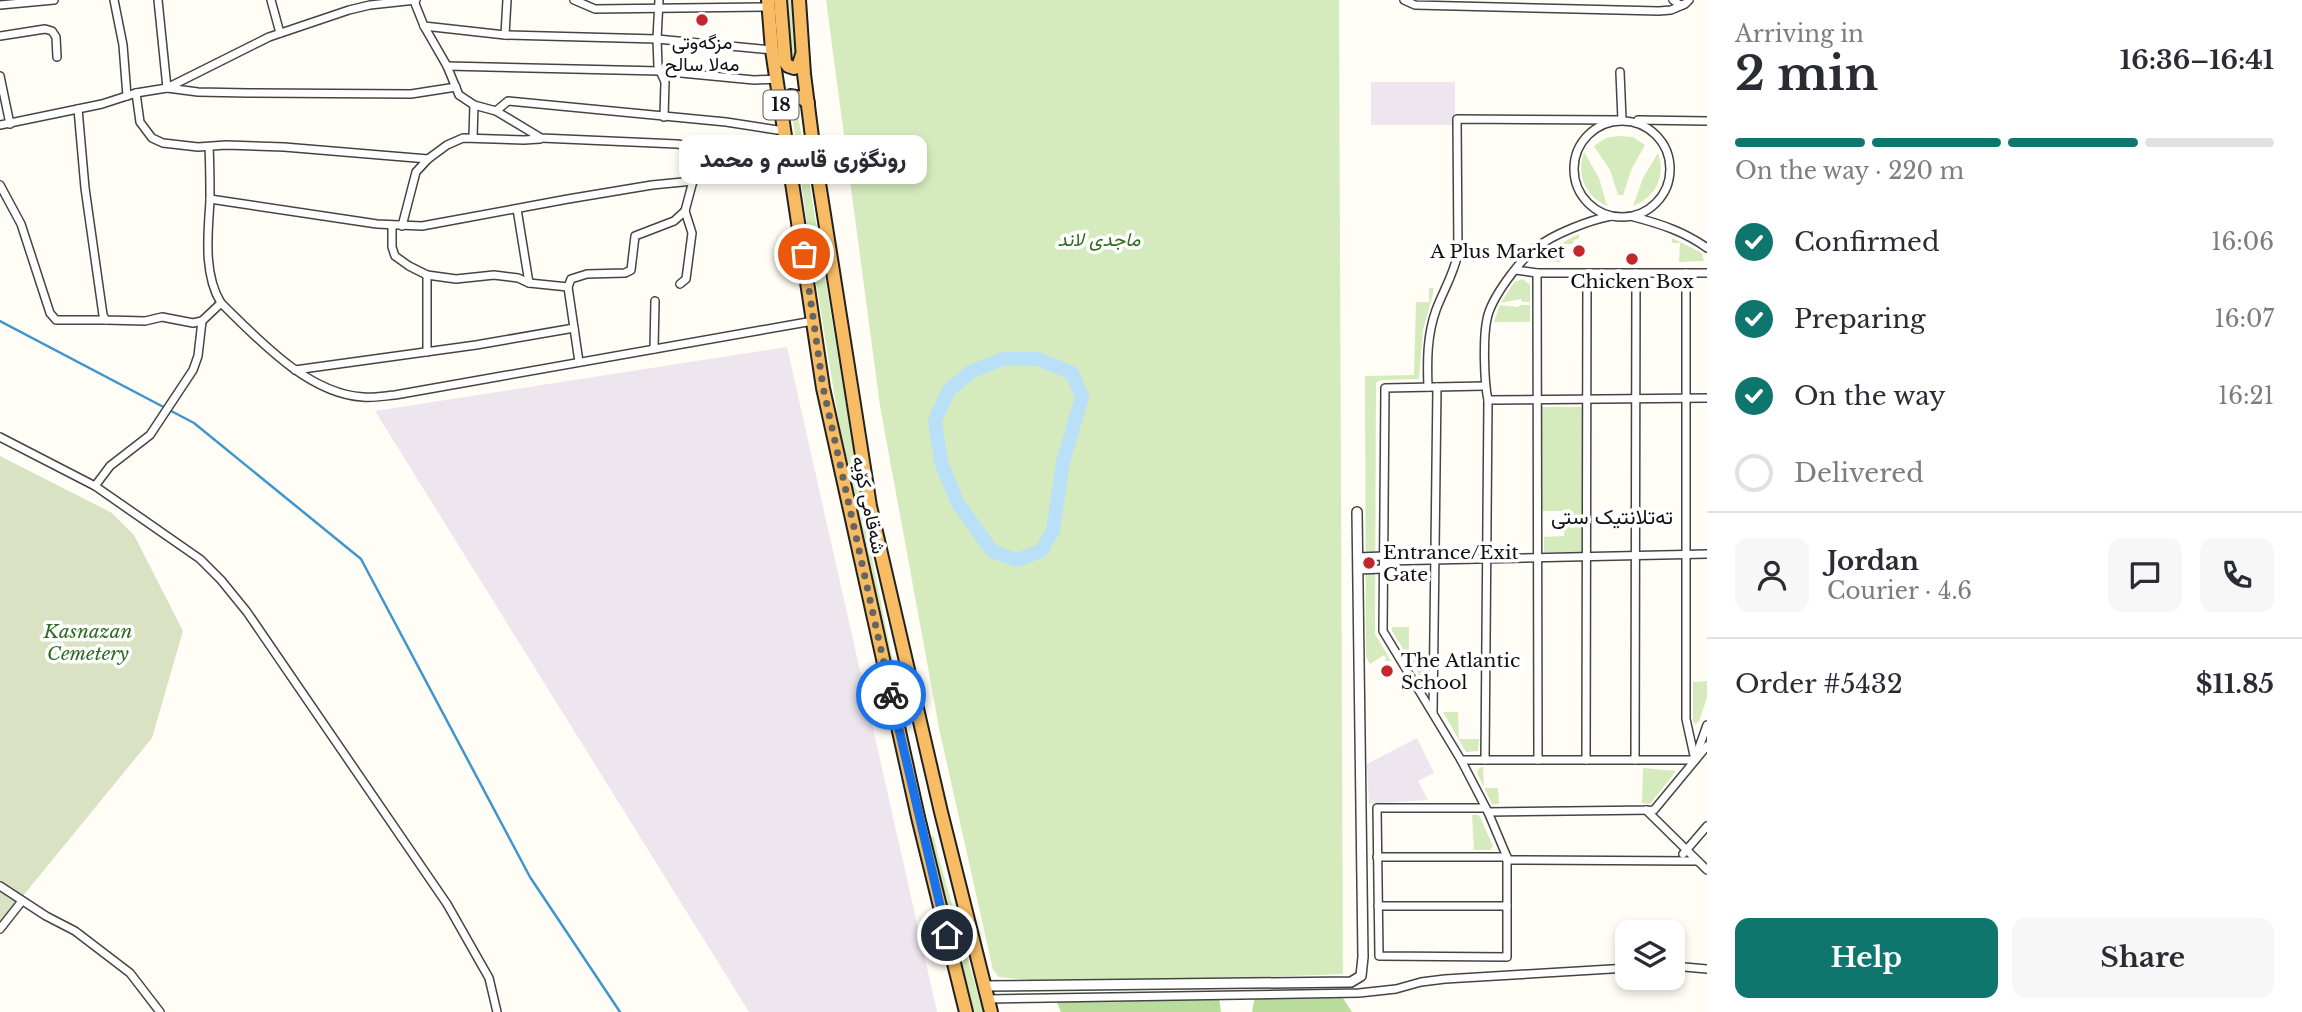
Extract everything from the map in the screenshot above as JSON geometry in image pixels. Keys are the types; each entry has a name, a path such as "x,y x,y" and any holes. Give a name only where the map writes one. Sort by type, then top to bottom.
{"highway":[{"path":"780,0 785,62 788,66 798,67 803,51"},
{"name":"شەقامی کۆیە","path":"799,0 813,145 870,506 987,999"},
{"name":"شەقامی کۆیە","path":"768,4 772,50 823,387 918,817 966,1012"},
{"path":"782,110 785,100 791,96 802,98 808,103"},
{"path":"918,817 941,812"}],"street":[{"path":"0,5 54,0"},
{"path":"114,0 132,95 140,122 152,138 180,146 284,147 428,159"},
{"path":"158,0 167,88"},
{"path":"271,0 280,33"},
{"path":"505,35 507,0"},
{"path":"574,0 595,9 659,4 768,4"},
{"path":"1404,0 1415,5 1472,3 1540,8 1665,11 1686,2"},
{"path":"1535,0 1540,8"},
{"path":"1601,0 1607,10"},
{"path":"1673,0 1677,4 1686,2"},
{"path":"0,125 167,88 280,33 369,3 416,1 425,26 459,95 474,105 496,111 541,138"},
{"path":"659,4 657,39 660,71 664,82 664,117"},
{"path":"425,26 505,35 657,39 772,50"},
{"path":"0,36 45,29 52,31 56,37 57,57"},
{"path":"447,66 660,71 778,79"},
{"path":"1620,72 1622,120"},
{"path":"0,76 10,124"},
{"path":"167,88 198,92 411,94 456,87"},
{"path":"496,111 508,101 726,122 785,131"},
{"path":"473,137 474,105"},
{"path":"79,109 85,188 103,315 106,320"},
{"path":"1428,387 1428,349 1432,322 1455,268 1458,253 1457,119 1707,121"},
{"path":"1611,216 1591,206 1581,195 1573,166 1582,141 1594,129 1622,120 1649,129 1660,139 1667,151 1670,165 1669,180 1662,196 1652,206 1631,216"},
{"path":"402,226 416,172 447,145 463,138 541,138 677,144 738,153 746,158 790,163"},
{"path":"209,147 208,231 215,293 221,303 295,370 324,387 361,397 395,395 813,321"},
{"path":"210,199 392,226 422,226 652,185 693,181 746,158"},
{"path":"680,284 686,279 691,248 692,233 685,211 693,181"},
{"path":"0,185 21,224 50,313 56,320 145,321 162,317 193,323 202,321 221,303"},
{"path":"1588,222 1594,216 1591,206"},
{"path":"1652,206 1650,217 1656,222"},
{"path":"517,209 529,283"},
{"path":"579,362 568,287 570,279 587,274 625,273 631,270 635,236 674,221 685,211"},
{"path":"1485,760 1487,318 1502,289 1537,247 1588,222 1611,216 1631,216 1656,222 1690,236 1707,248"},
{"path":"392,226 392,247 396,256 427,275 456,279 494,275 518,278 529,283 568,287"},
{"path":"1516,270 1537,273 1707,273"},
{"path":"1537,273 1538,760"},
{"path":"1586,760 1587,273"},
{"path":"1635,760 1636,273"},
{"path":"1686,273 1686,719 1695,760"},
{"path":"427,275 427,352"},
{"path":"654,349 655,301"},
{"path":"95,486 110,466 150,435 193,370 198,356 202,321"},
{"path":"295,370 574,328"},
{"path":"1485,386 1385,388 1383,631 1461,760 1487,810 1507,858 1507,957 1379,956 1377,808 1487,810 1654,810 1707,746"},
{"path":"1433,712 1437,387"},
{"path":"1488,400 1707,398"},
{"path":"0,437 95,486 200,559 221,580 247,612 447,904 489,978 497,1012"},
{"path":"987,999 1351,982 1359,978 1363,971 1363,957 1357,512"},
{"path":"1358,557 1383,562 1707,554"},
{"path":"1358,570 1383,562"},
{"path":"1695,760 1707,725"},
{"path":"1461,760 1695,760"},
{"path":"1646,810 1707,870"},
{"path":"1673,861 1707,826"},
{"path":"1377,858 1697,861"},
{"path":"0,886 75,931 130,973 160,1012"},
{"path":"0,929 22,901"},
{"path":"1378,906 1507,906"},
{"path":"1685,968 1707,969"},
{"path":"987,999 1359,993 1446,979 1615,969"}],"shaded area":[{"path":"1371,82 1455,82 1455,125 1371,125"},
{"path":"787,347 937,1012 749,1012 375,411"},
{"path":"1417,738 1434,773 1418,781 1428,800 1369,804 1367,764"}],"green space":[{"path":"787,0 792,0 796,58 793,60"},
{"name":"ماجدی لاند","path":"826,0 1339,0 1343,974 1069,984 999,977 993,970 940,733 880,406"},
{"path":"791,103 798,115 870,548 919,792 887,681 863,570 808,233"},
{"path":"1633,137 1645,145 1632,168 1623,195 1618,195 1610,170 1594,146 1606,138"},
{"path":"1584,152 1599,178 1607,206 1593,197 1584,184 1581,169"},
{"path":"1658,153 1661,170 1657,185 1648,197 1633,206 1643,178"},
{"path":"1579,234 1573,244 1562,244 1560,262 1538,261 1544,252"},
{"path":"1672,238 1702,253 1704,261 1679,262 1680,243 1672,243"},
{"path":"1523,279 1530,285 1530,302 1522,302 1521,299 1501,303 1514,282"},
{"path":"1429,288 1433,288 1433,294 1423,330 1419,379 1381,380 1376,383 1375,634 1391,661 1385,661 1384,655 1370,664 1366,657 1365,376 1414,375 1416,302 1429,302"},
{"path":"1500,305 1530,305 1530,322 1494,322"},
{"path":"1542,407 1582,407 1582,552 1544,552 1544,537 1564,536 1564,511 1542,511"},
{"name":"Kasnazan Cemetery","path":"0,456 112,513 134,535 183,631 152,738 0,924"},
{"path":"1392,627 1409,627 1409,655 1428,654 1428,676 1421,678"},
{"path":"1707,681 1707,698 1699,721 1695,724 1693,682"},
{"path":"1443,712 1458,712 1459,739 1479,739 1478,751 1466,752"},
{"path":"1483,767 1484,787 1477,773 1479,768"},
{"path":"1643,768 1676,771 1650,804 1642,803"},
{"path":"1484,788 1498,788 1499,804 1492,804"},
{"path":"1472,815 1480,817 1493,846 1490,850 1474,850"},
{"path":"934,836 983,1012 974,1012 930,837"},
{"path":"1341,995 1352,1012 1252,1012 1255,996"},
{"path":"1055,998 1219,998 1221,1012 1061,1012"}],"waterway":[{"path":"0,321 194,423 361,559 530,877 620,1012"},
{"path":"1003,359 1038,359 1072,373 1082,397 1063,462 1053,531 1041,551 1017,560 992,551 957,502 941,462 935,420 949,390 972,371 1003,359"}],"way so far":[{"path":"804,254 823,387 891,695"}],"place":[{"name":"مزگەوتی مەلا سالح","path":"702,20"},
{"name":"A Plus Market","path":"1579,251"},
{"name":"رونگۆری قاسم و محمد","path":"804,254"},
{"name":"Chicken Box","path":"1632,259"},
{"name":"Entrance/Exit Gate","path":"1369,563"},
{"name":"The Atlantic School","path":"1387,671"}],"district":[{"name":"تەتلانتیک ستی","path":"1612,517"}],"route":[{"path":"891,695 947,935"}]}
